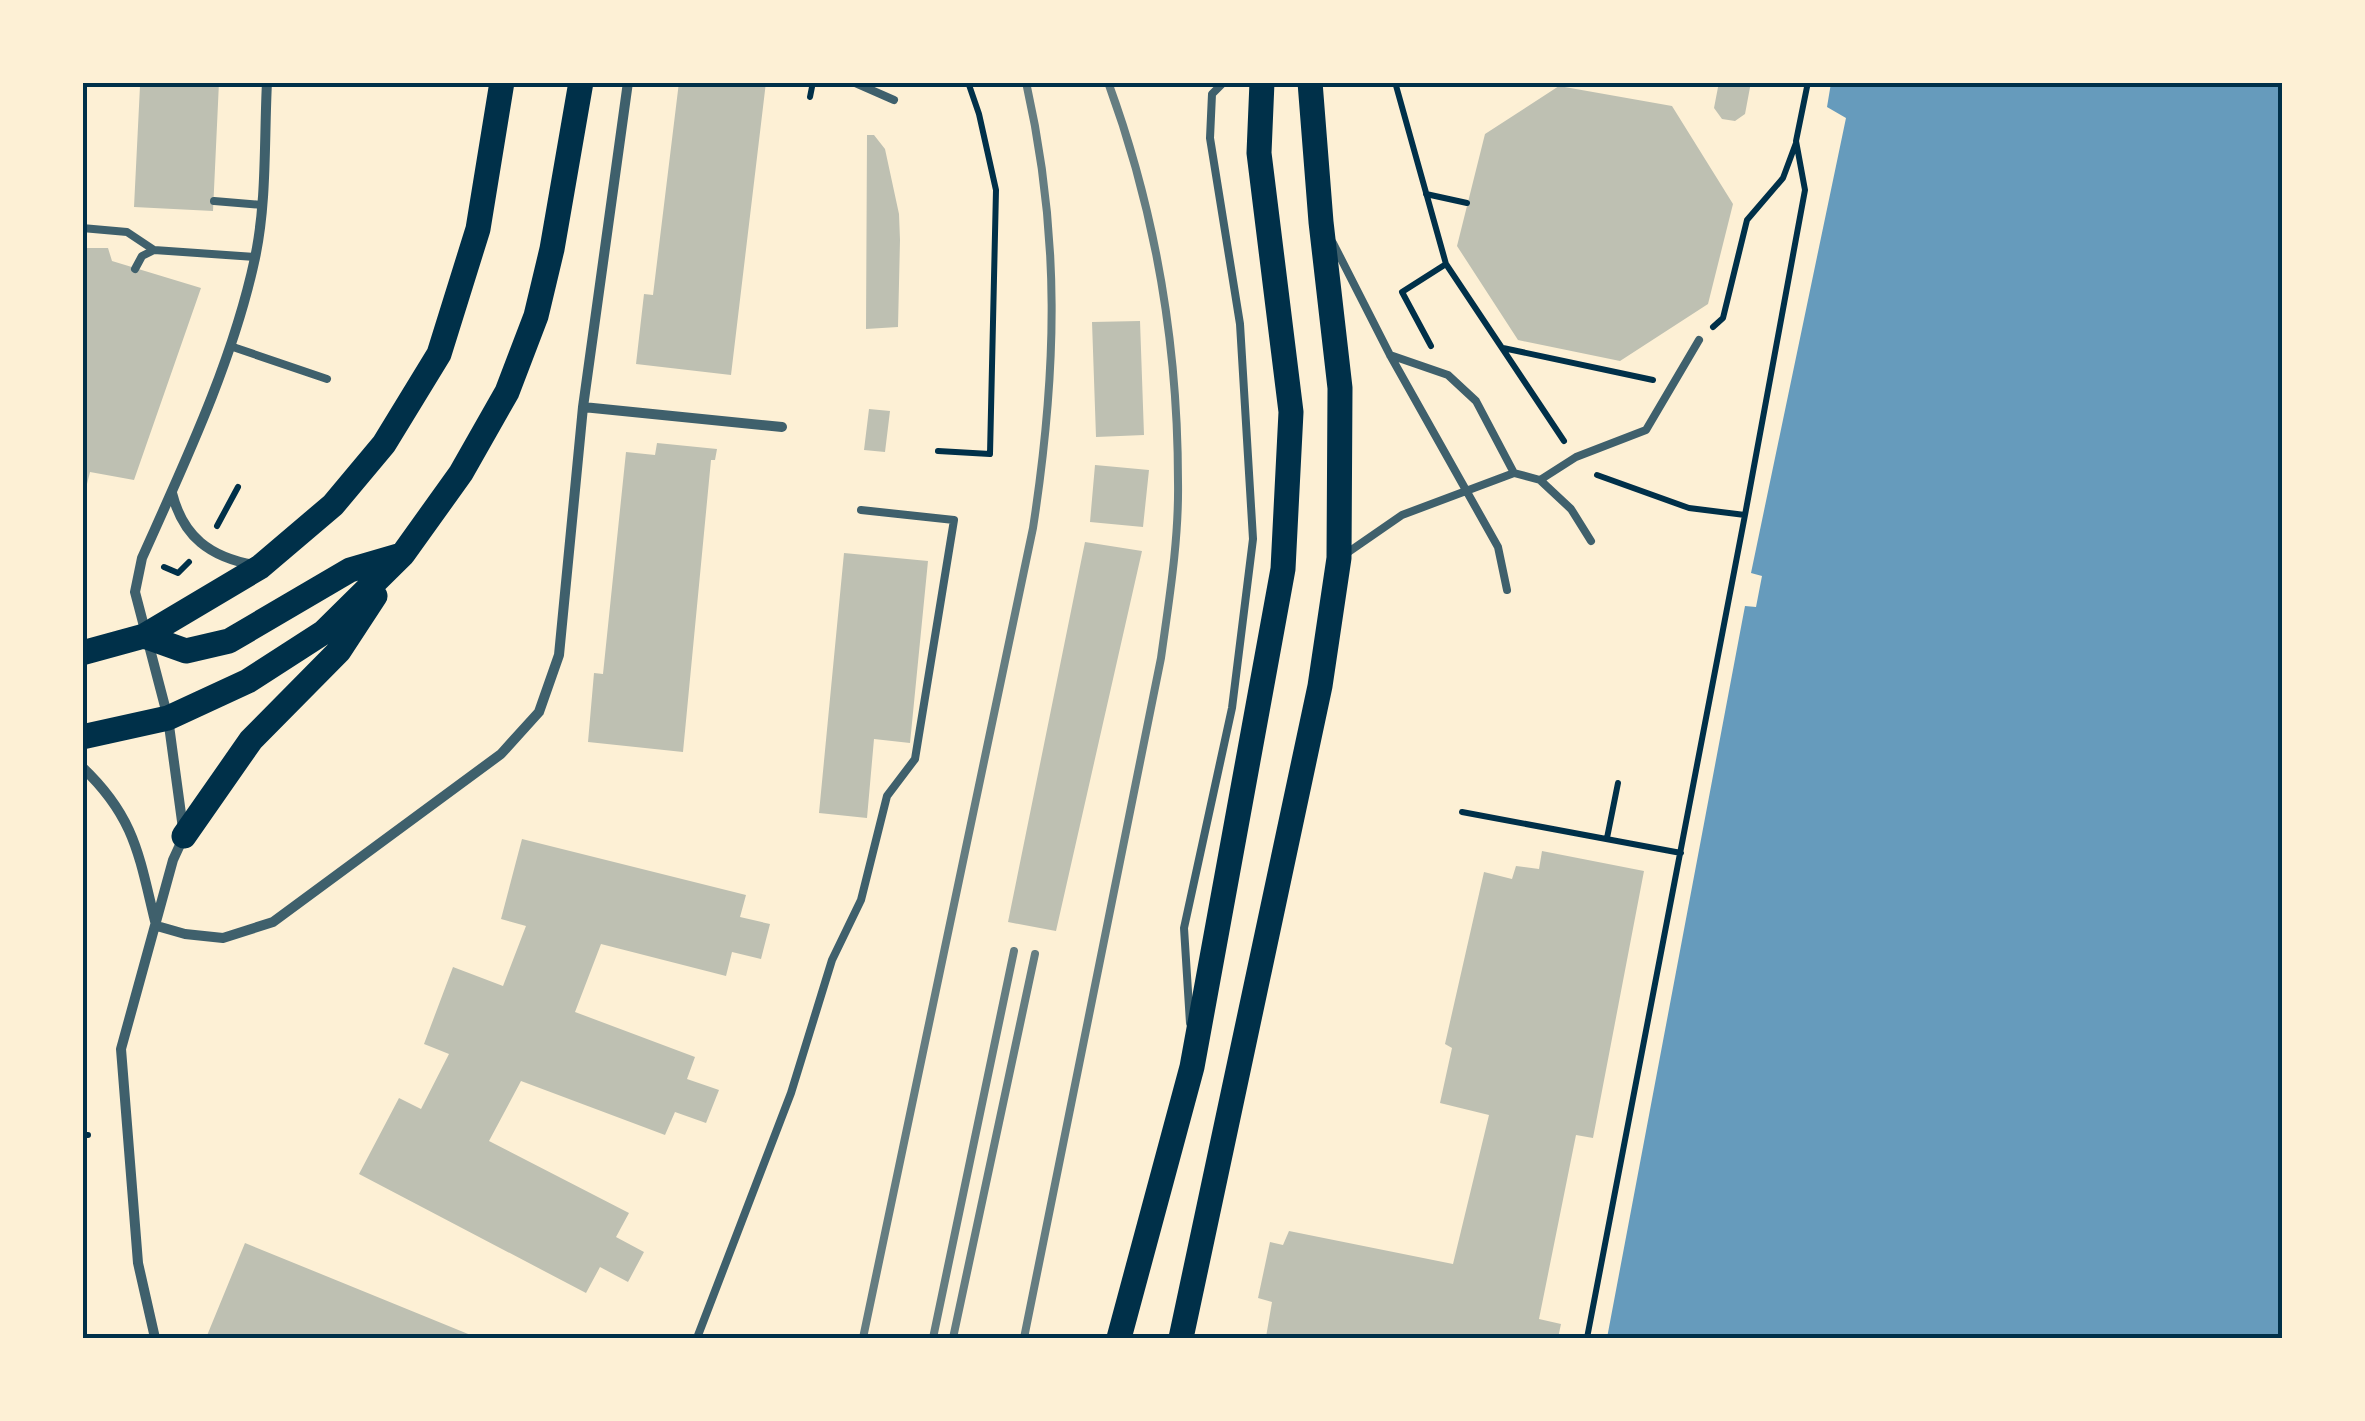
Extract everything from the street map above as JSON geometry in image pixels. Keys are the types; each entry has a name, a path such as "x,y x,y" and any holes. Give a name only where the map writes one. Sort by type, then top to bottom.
{"main road":[{"path":"82,653 144,636 260,566 333,504 384,444 440,354 478,229 502,82"},
{"path":"184,836 251,740 339,651 461,473 507,392 536,316 552,249 581,82"},
{"path":"1119,1338 1192,1067 1283,569 1290,412 1258,153 1262,82"},
{"path":"1181,1338 1320,686 1339,558 1340,388 1310,82"},
{"path":"144,636 186,651 229,641 350,570 403,554"},
{"path":"82,737 168,718 248,681 324,632 403,554"}],"street":[{"path":"155,1338 138,1263 120,1050 184,836 168,718 135,592 142,558 230,346 255,256 262,204 267,82"},
{"path":"157,926 223,938 272,922 501,754 539,712 559,655 582,406 628,82"},
{"path":"582,406 782,427"},
{"path":"172,492 176,511 190,536 218,554 260,566"},
{"path":"82,767 106,790 132,832 157,926"}],"lane":[{"path":"853,82 894,100"},
{"path":"1192,1067 1184,928 1232,708 1253,538 1240,324 1210,138 1212,94 1224,82"},
{"path":"214,201 262,204"},
{"path":"1321,222 1465,493 1498,547 1507,590"},
{"path":"82,228 128,232 154,250"},
{"path":"135,269 142,256 154,250 255,256"},
{"path":"1540,480 1576,457 1646,430 1699,340"},
{"path":"230,346 327,379"},
{"path":"1390,355 1448,375 1476,401 1514,473"},
{"path":"1339,558 1402,515 1514,473 1540,480 1570,509 1591,540"},
{"path":"697,1338 791,1093 832,960 861,900 887,796 915,759 954,520 861,510"}],"path":[{"path":"810,97 813,82"},
{"path":"938,451 990,454 996,190 968,82"},
{"path":"1394,82 1446,264 1576,457 1585,468 1606,480 1688,508 1745,515"},
{"path":"1699,340 1723,318 1747,220 1784,178 1808,82"},
{"path":"1587,1338 1806,190 1796,142"},
{"path":"1426,194 1467,203"},
{"path":"1446,264 1402,292 1448,375"},
{"path":"1502,348 1673,385"},
{"path":"211,535 238,486"},
{"path":"158,564 178,573 189,562"},
{"path":"1607,838 1618,783"},
{"path":"1462,812 1681,854"}],"water":[{"path":"1831,83 2282,83 2282,1338 1607,1338 1745,606 1756,607 1762,576 1751,573 1846,118 1827,107"}],"building":[{"path":"127,82 219,82 213,211 134,207 140,86 127,86"},
{"path":"679,82 766,82 731,375 636,364 644,294 653,295"},
{"path":"1719,82 1751,82 1745,114 1735,121 1722,119 1714,108"},
{"path":"1559,86 1672,106 1733,204 1708,304 1620,361 1518,340 1457,246 1485,134"},
{"path":"867,135 874,135 885,149 899,214 898,327 866,329"},
{"path":"82,248 108,248 112,261 201,288 134,480 90,472 84,496"},
{"path":"1140,321 1144,435 1096,437 1092,322"},
{"path":"869,409 890,411 885,452 864,450"},
{"path":"657,443 717,449 715,460 711,460 683,752 588,742 594,673 603,674 626,452 655,455"},
{"path":"1095,465 1149,470 1143,527 1090,522"},
{"path":"1085,542 1142,551 1056,931 1008,922"},
{"path":"844,553 928,561 910,743 874,739 867,818 819,813"},
{"path":"522,839 746,895 740,917 770,924 761,959 732,952 726,976 601,944 575,1012 695,1057 687,1079 719,1090 706,1123 675,1112 665,1135 521,1081 489,1141 629,1213 616,1237 644,1252 628,1282 600,1267 586,1293 359,1174 399,1098 421,1109 449,1054 424,1044 453,967 503,986 526,926 501,919"},
{"path":"1542,851 1644,871 1593,1138 1576,1135 1539,1319 1561,1324 1558,1338 1266,1337 1272,1302 1258,1298 1270,1242 1283,1245 1289,1231 1453,1264 1489,1115 1440,1103 1452,1048 1445,1044 1484,872 1512,879 1516,866 1539,869"},
{"path":"245,1243 478,1338 206,1338"}],"railway":[{"path":"863,1338 1033,528 1041,470 1051,359 1050,250 1026,82"},
{"path":"1024,1338 1161,658 1177,526 1174,380 1161,279 1139,179 1108,82"},
{"path":"933,1338 1014,951"},
{"path":"953,1338 1035,954"}]}
